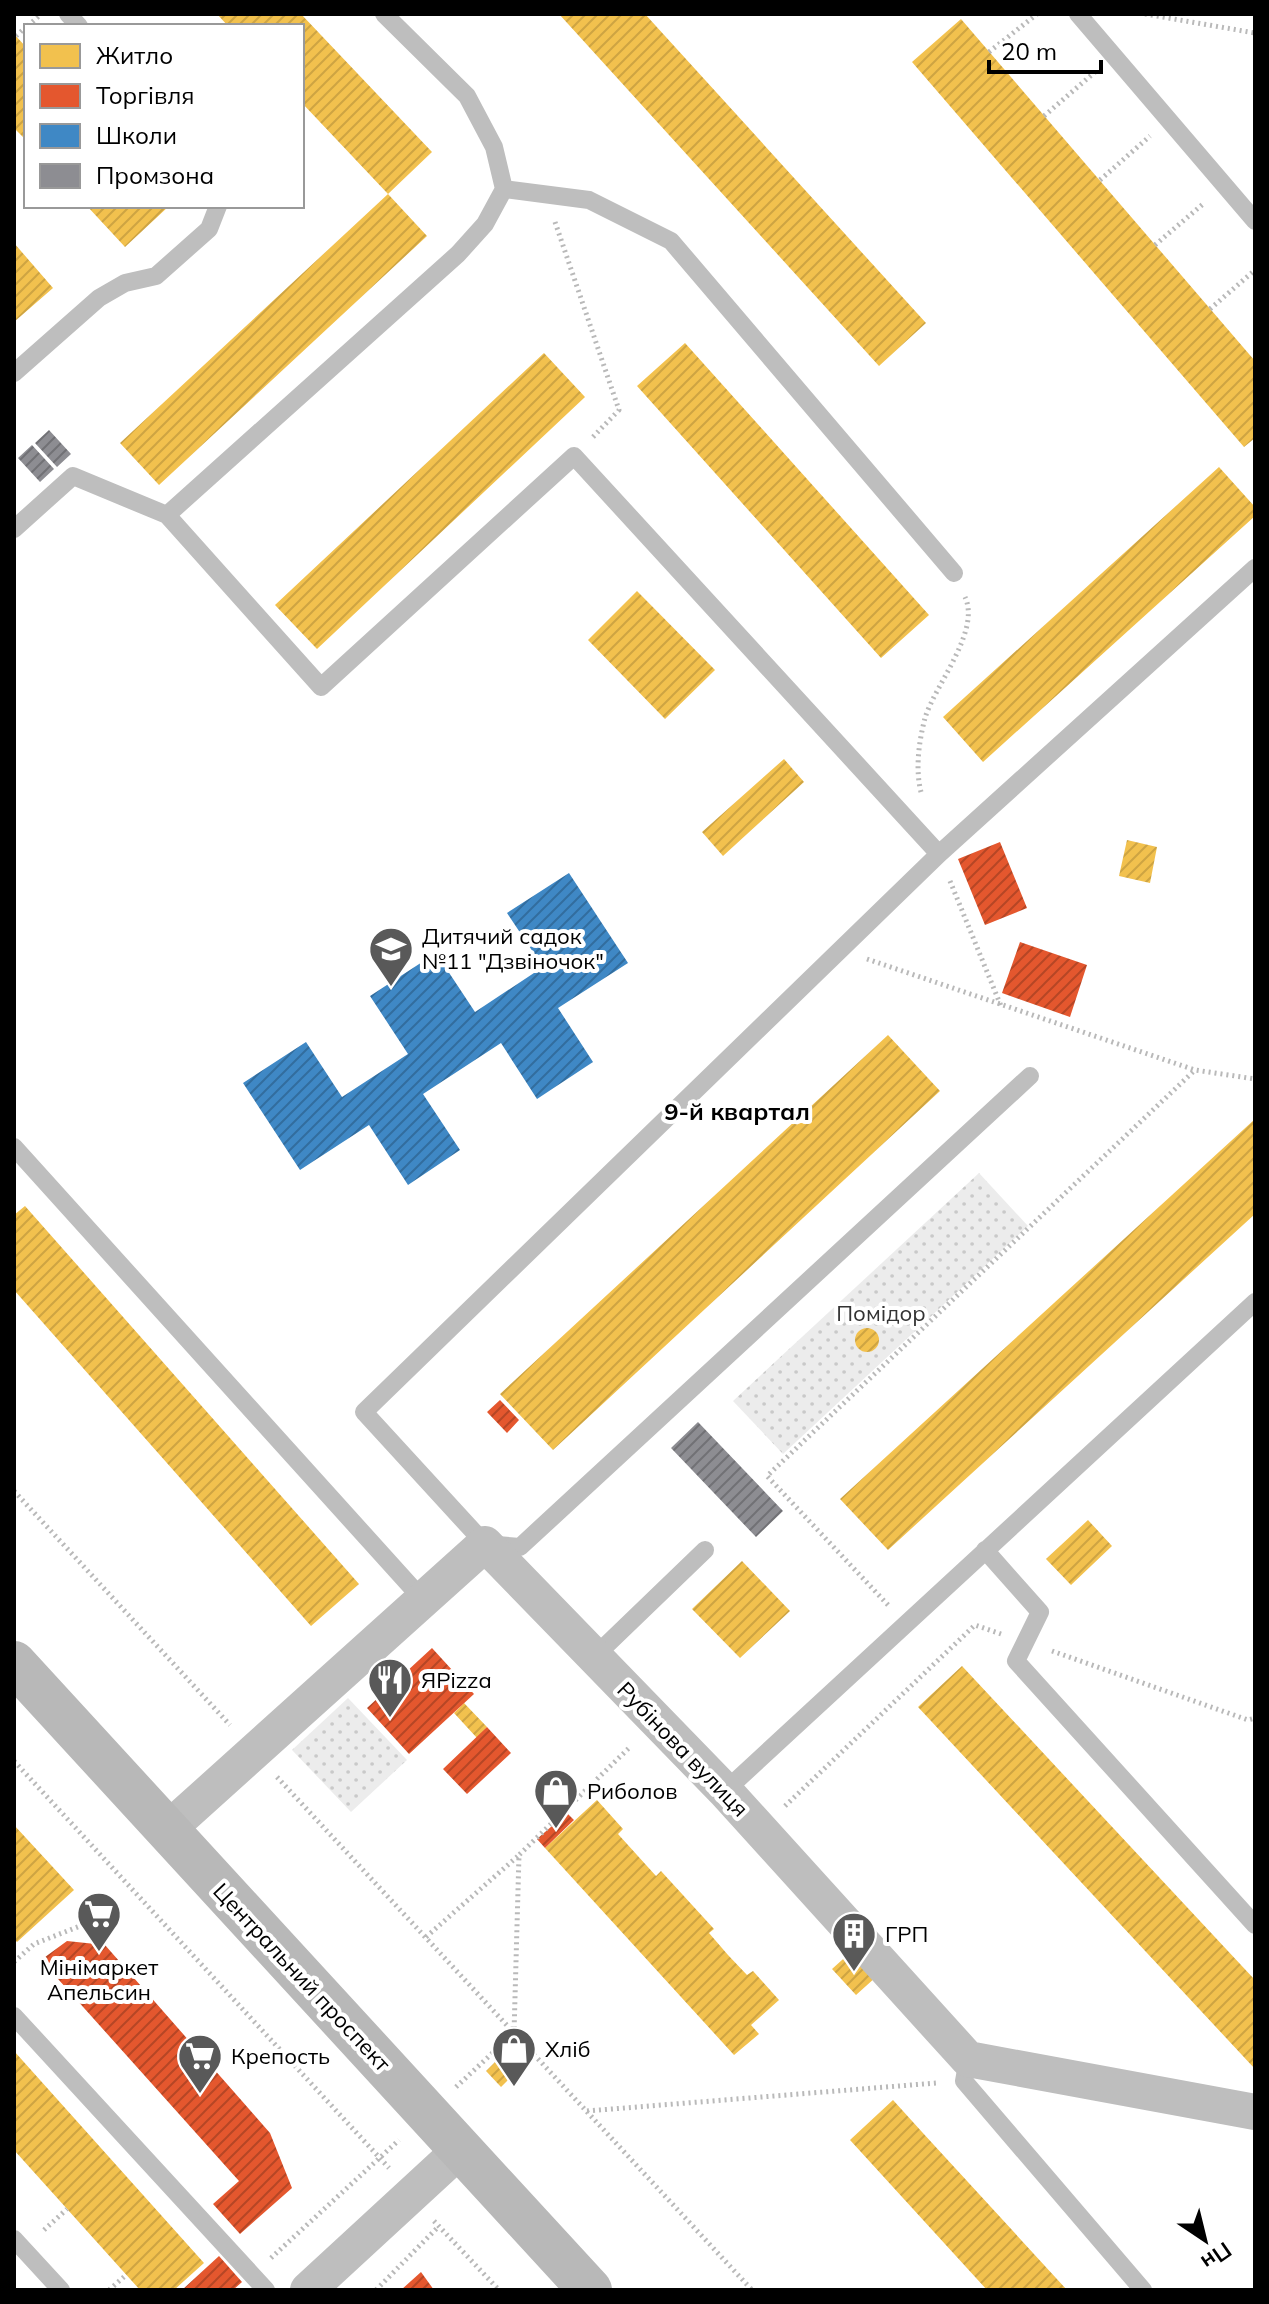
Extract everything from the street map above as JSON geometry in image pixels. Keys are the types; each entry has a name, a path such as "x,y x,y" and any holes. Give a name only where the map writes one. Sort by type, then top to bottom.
{"main road":[{"name":"Центральний проспект","path":"14,1663 590,2290"}],"street":[{"path":"166,1831 485,1544"},
{"name":"Рубінова вулиця","path":"485,1544 761,1830 966,2070"},
{"path":"966,2070 1255,2112"},
{"path":"308,2290 461,2149"}],"lane":[{"path":"167,515 458,254 485,224 504,189 494,147 467,96 384,14"},
{"path":"1078,14 1255,221"},
{"path":"504,189 589,200 671,241 954,573"},
{"path":"14,373 99,298 125,283 156,276 209,229 217,208"},
{"path":"14,529 73,476 167,515 321,687 574,456 939,854"},
{"path":"1030,1076 520,1547 485,1544 364,1412 939,854 1255,568"},
{"path":"14,1147 424,1601"},
{"path":"725,1791 1255,1302"},
{"path":"595,1656 705,1550"},
{"path":"985,1550 1040,1612 1016,1661 1255,1925"},
{"path":"14,2016 266,2290"},
{"path":"966,2070 1143,2290"},
{"path":"14,2239 61,2290"}],"path":[{"path":"989,52 1037,14"},
{"path":"1145,14 1255,33"},
{"path":"16,36 24,29"},
{"path":"1044,116 1114,56"},
{"path":"1100,180 1169,120"},
{"path":"1155,245 1224,185"},
{"path":"545,194 619,410 574,456"},
{"path":"1210,309 1255,270"},
{"path":"954,573 970,608 962,643 925,718 916,775 939,854 1001,1006"},
{"path":"840,949 1195,1070 1255,1079"},
{"path":"905,1623 767,1476 1195,1070"},
{"path":"14,1491 752,2290"},
{"path":"761,1830 975,1625 1248,1720 1255,1718"},
{"path":"426,1937 519,1855 655,1723"},
{"path":"14,1761 499,2290"},
{"path":"253,2275 514,2033 519,1855"},
{"path":"14,1962 34,1944 98,1919"},
{"path":"586,2111 966,2070"},
{"path":"376,2290 439,2226"},
{"path":"109,2290 126,2275"}],"green space":[{"name":"Помідор","path":"979,1173 1028,1226 783,1454 733,1401"},
{"path":"348,1698 407,1760 351,1812 292,1750"}],"building: Житло":[{"path":"217,14 301,14 432,152 388,194 304,105 304,24 226,24"},
{"path":"559,14 645,14 926,323 879,366"},
{"path":"961,19 1255,361 1255,438 1244,447 912,62"},
{"path":"14,34 24,45 24,138 14,128"},
{"path":"388,194 427,236 159,485 120,443"},
{"path":"89,208 167,208 125,247"},
{"path":"14,243 53,288 14,322"},
{"path":"685,343 929,615 881,658 637,386"},
{"path":"544,353 585,397 317,649 275,605"},
{"path":"1219,467 1255,507 1255,516 983,762 943,717"},
{"path":"637,591 715,670 665,719 588,640"},
{"path":"784,759 804,782 723,856 702,832"},
{"path":"1127,840 1157,847 1150,883 1119,876"},
{"path":"888,1035 940,1091 553,1450 500,1394"},
{"path":"1255,1119 1255,1214 888,1550 840,1499"},
{"path":"25,1206 359,1584 311,1626 14,1290 14,1215"},
{"path":"867,1328 876,1331 879,1340 876,1349 867,1352 858,1349 855,1340 858,1331"},
{"path":"1088,1520 1112,1546 1071,1585 1046,1559"},
{"path":"742,1561 790,1611 740,1658 692,1609"},
{"path":"962,1666 1255,1980 1255,2069 918,1707"},
{"path":"464,1703 487,1727 477,1738 454,1713"},
{"path":"597,1800 623,1829 618,1834 656,1876 661,1871 714,1929 709,1933 728,1955 747,1975 753,1971 779,2000 751,2025 759,2034 734,2055 545,1848"},
{"path":"14,1825 74,1890 17,1942 14,1939"},
{"name":"ГРП","path":"852,1951 876,1977 856,1995 832,1969"},
{"path":"14,2051 204,2263 174,2290 140,2290 14,2150"},
{"path":"495,2062 510,2078 501,2087 486,2071"},
{"path":"893,2100 1067,2290 987,2290 850,2140"}],"building: Торгівля":[{"path":"1000,842 1027,908 985,925 958,859"},
{"path":"1020,942 1087,965 1070,1017 1002,993"},
{"path":"500,1400 519,1420 507,1433 487,1412"},
{"path":"432,1648 474,1694 409,1754 367,1708"},
{"path":"487,1727 511,1753 467,1794 443,1769"},
{"name":"Риболов","path":"567,1813 574,1820 545,1848 537,1839"},
{"name":"Крепость","path":"67,1941 105,1945 270,2133 292,2188 240,2234 213,2204 239,2181 41,1960"},
{"path":"219,2256 242,2282 233,2290 182,2290"},
{"path":"421,2272 434,2290 401,2290"}],"building: Школи":[{"path":"569,873 628,963 558,1008 593,1062 537,1099 501,1043 423,1094 460,1150 408,1185 369,1125 300,1170 243,1083 306,1042 342,1097 408,1054 370,996 436,953 475,1012 543,967 507,913"}],"building: Промзона":[{"path":"49,430 71,454 57,467 35,443"},
{"path":"32,445 54,469 40,482 18,458"},
{"path":"698,1422 783,1511 756,1537 671,1448"}],"place":[{"name":"Дитячий садок №11 \"Дзвіночок\"","path":"391,988"},
{"name":"ЯPizza","path":"390,1719"},
{"name":"Риболов","path":"556,1830"},
{"name":"Мінімаркет Апельсин","path":"99,1953"},
{"name":"ГРП","path":"854,1973"},
{"name":"Хліб","path":"514,2088"},
{"name":"Крепость","path":"200,2095"}],"district":[{"name":"9-й квартал","path":"737,1111"}]}
